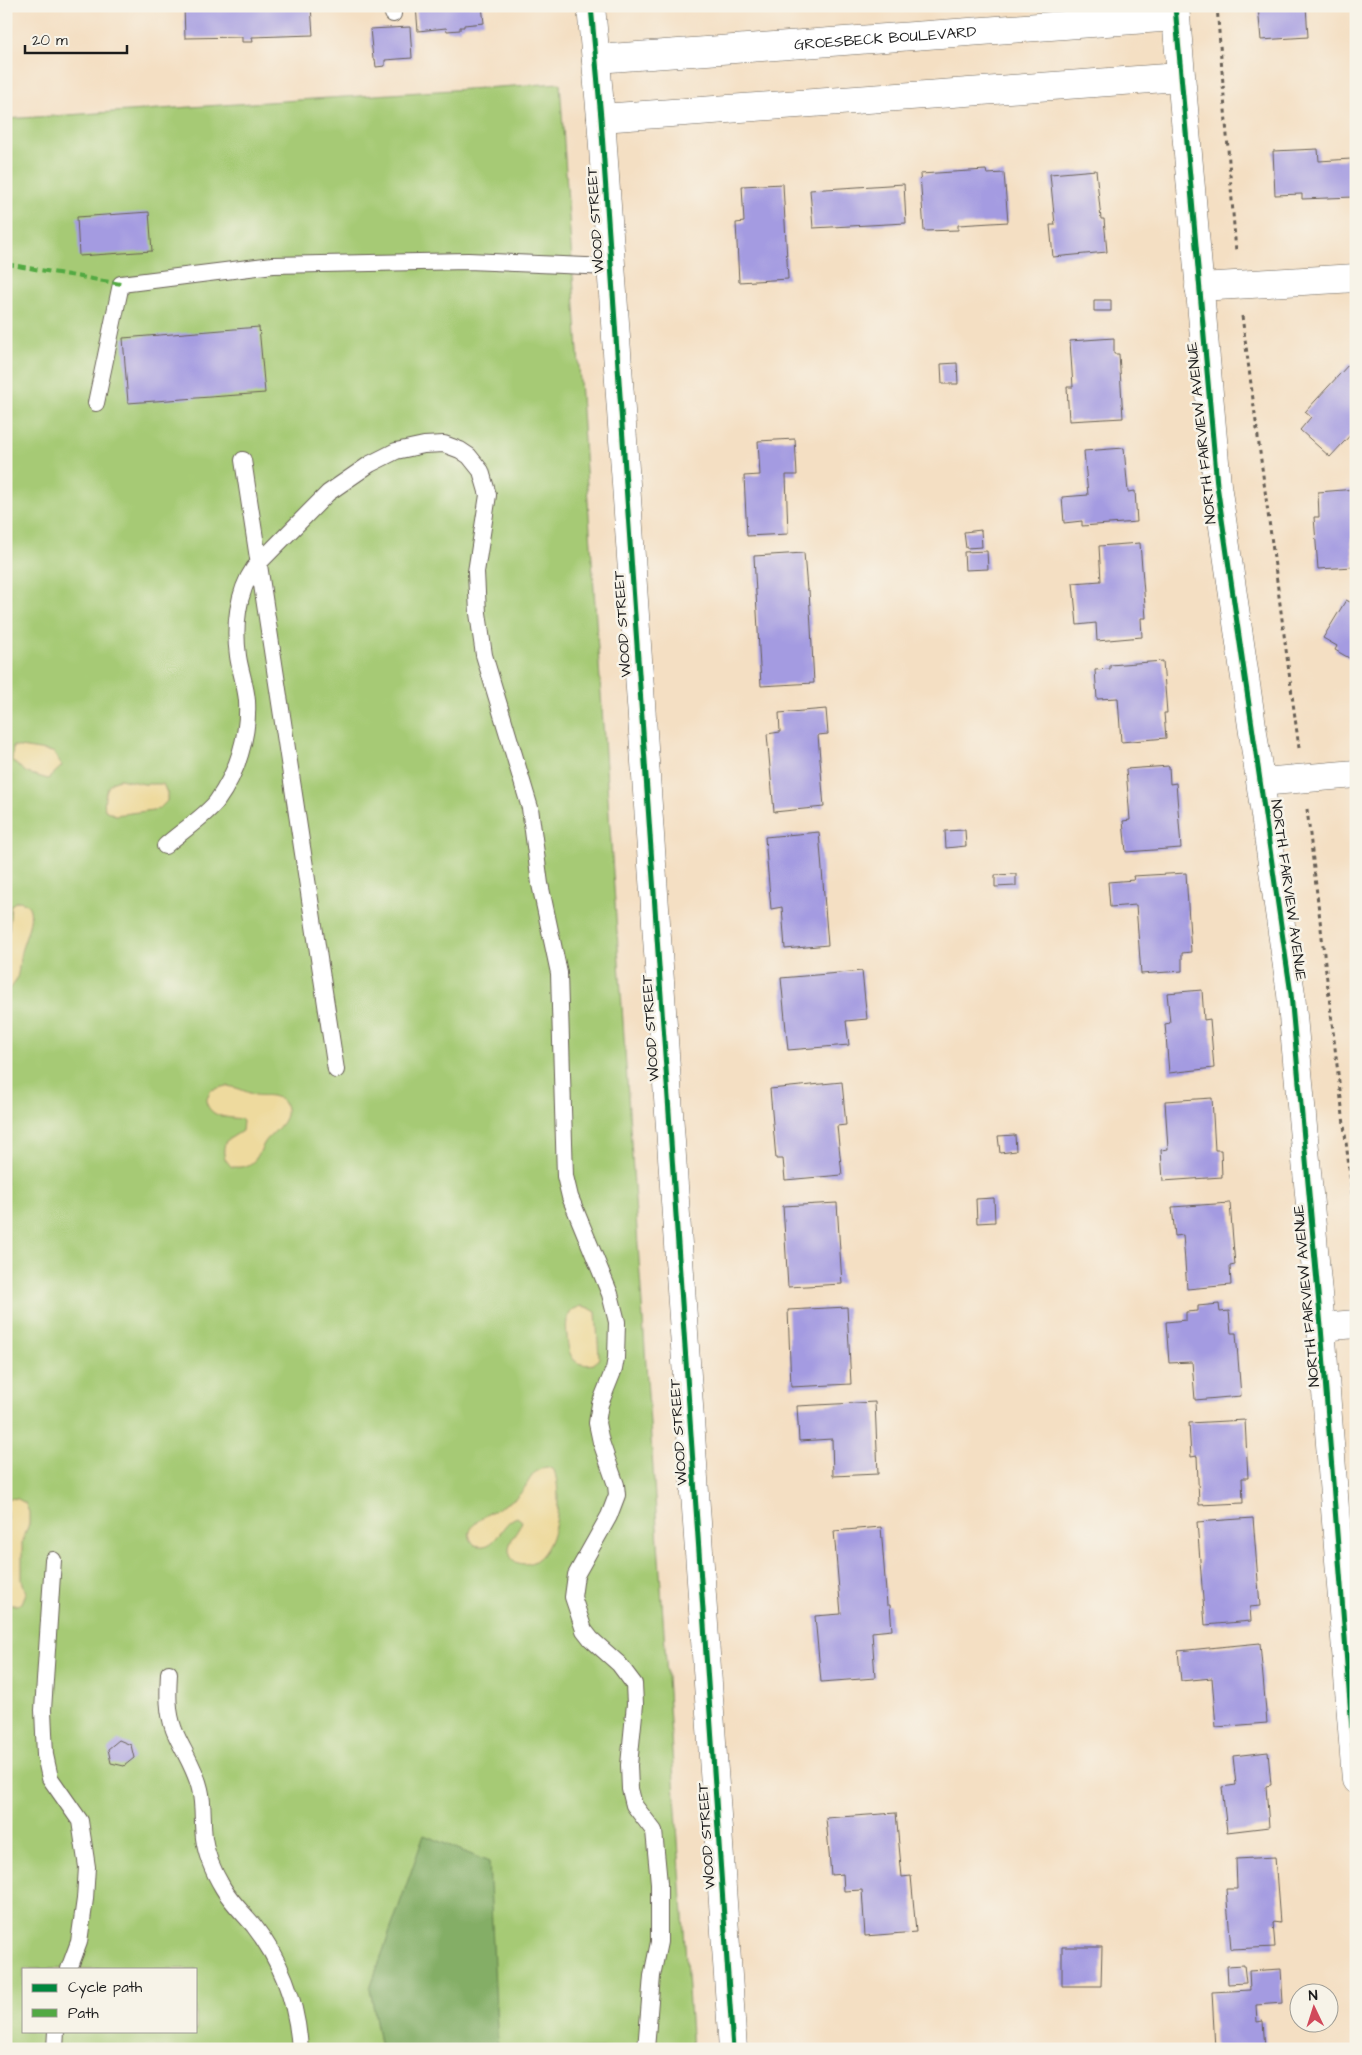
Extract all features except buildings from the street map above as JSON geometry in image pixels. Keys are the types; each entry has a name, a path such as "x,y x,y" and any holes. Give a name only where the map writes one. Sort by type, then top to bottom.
{"street":[{"name":"WOOD STREET","path":"592,6 733,2049"},
{"name":"GROESBECK BOULEVARD","path":"596,59 1175,12"},
{"name":"NORTH FAIRVIEW AVENUE","path":"1175,12 1217,485 1291,994 1321,1327 1356,1780"},
{"path":"601,118 1180,77"},
{"path":"1199,287 1356,278"},
{"path":"1261,782 1356,774"},
{"path":"1321,1327 1356,1324"}],"lane":[{"path":"96,403 121,284 273,266 468,261 610,266"},
{"path":"165,846 216,804 227,786 241,749 245,732 247,702 238,655 238,618 246,579 258,563 328,492 370,464 396,451 424,445 444,444 469,456 481,471 488,495 476,572 478,613 484,655 528,800 540,884 559,973 566,1176 570,1197 610,1294 617,1322 614,1369 600,1404 597,1423 600,1442 616,1485 617,1495 609,1516 576,1576 573,1598 584,1630 591,1639 619,1664 634,1684 635,1704 629,1765 630,1790 634,1805 654,1831 659,1883 659,1942 652,1976 646,2049"},
{"path":"242,460 336,1070"},
{"path":"53,1560 43,1710 45,1755 50,1778 80,1821 87,1867 80,1935 69,1968"},
{"path":"169,1673 167,1695 169,1711 174,1728 193,1767 200,1789 204,1838 209,1860 223,1888 278,1961 295,2010 300,2049"},
{"path":"55,2049 56,2032"}],"path":[{"path":"1217,6 1238,285 1304,777 1356,1227"}],"green space":[{"path":"560,83 692,2049 6,2049 6,119"},
{"path":"424,1835 489,1862 498,2049 381,2049 370,1988"}],"sand":[{"path":"13,746 53,752 62,766 48,779 27,773 12,761"},
{"path":"120,779 144,784 163,784 167,793 167,801 159,809 115,815 105,810 105,795 111,783"},
{"path":"17,901 25,903 29,907 30,922 21,952 17,979 6,990 6,936 9,930 11,905"},
{"path":"227,1086 255,1095 278,1098 283,1102 286,1109 286,1115 281,1125 265,1142 255,1160 243,1167 232,1167 225,1158 224,1149 226,1141 242,1131 243,1121 215,1114 208,1107 206,1101 211,1090"},
{"path":"582,1306 596,1312 599,1358 594,1364 587,1365 576,1362 570,1354 566,1327 568,1317 573,1310"},
{"path":"547,1467 554,1470 558,1505 554,1532 543,1554 535,1561 527,1564 518,1563 512,1558 509,1549 510,1545 522,1521 517,1517 506,1525 494,1541 483,1546 475,1545 470,1537 470,1530 475,1523 518,1496 533,1474 541,1468"},
{"path":"11,1498 25,1503 29,1512 29,1524 22,1542 22,1580 26,1593 22,1603 17,1605 6,1605 6,1577 9,1566 6,1499"}],"marked path":[{"path":"6,264 121,284"}],"cycle path":[{"path":"591,6 601,118 733,2049"},
{"path":"1175,6 1217,485 1291,994 1321,1327 1356,1780"}]}
